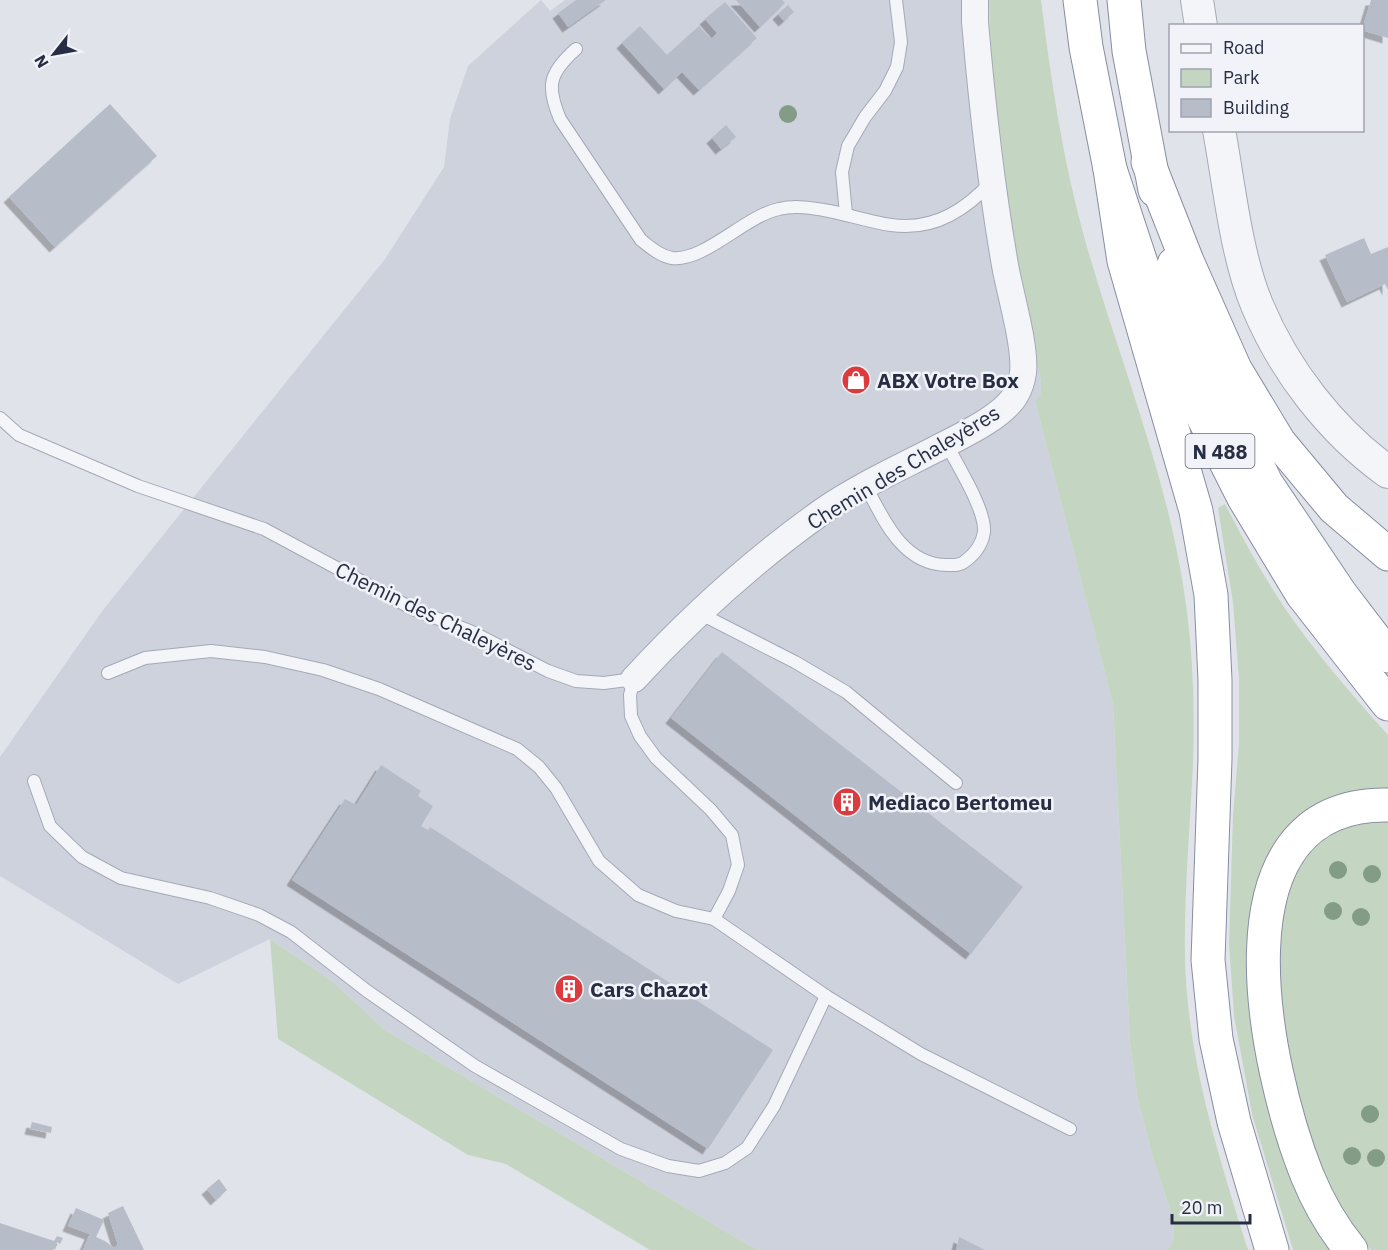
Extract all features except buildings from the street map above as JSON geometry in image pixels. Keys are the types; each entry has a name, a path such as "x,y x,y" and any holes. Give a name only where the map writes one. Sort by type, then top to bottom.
{"highway":[{"name":"N 488","path":"1080,0 1086,47 1110,169 1143,269 1186,383 1244,498 1302,594 1388,704"},
{"name":"N 488","path":"1124,0 1129,51 1148,162 1169,249 1212,371 1266,483 1340,593 1388,656"},
{"path":"1148,162 1187,261 1234,369 1279,442 1334,508 1388,554"},
{"path":"1110,169 1124,261 1196,511 1211,595 1215,680 1215,759 1208,960 1216,1039 1234,1122 1272,1250"},
{"path":"1351,1250 1337,1233 1308,1177 1284,1108 1268,1037 1263,956 1264,929 1276,876 1285,857 1301,838 1321,822 1341,811 1368,805 1388,806"}],"street":[{"name":"Chemin des Chaleyères","path":"634,679 699,613 788,537 825,510 866,486 976,428 1000,411 1016,395 1023,372 1021,347 1005,267 992,181 976,34 975,0"},
{"path":"1197,0 1201,24"},
{"path":"1219,132 1242,254 1257,304 1283,356 1319,409 1371,460 1388,472"}],"lane":[{"path":"846,214 842,172 848,146 864,117 885,91 897,67 901,42 896,0"},
{"path":"576,49 563,60 550,88 560,119 604,188 641,240 654,250 672,258 692,256 742,225 778,209 810,208 892,225 929,224 954,215 977,198 992,181"},
{"name":"Chemin des Chaleyères","path":"0,418 19,435 138,486 264,529 415,610 470,631 548,671 576,681 604,683 634,679"},
{"path":"866,486 880,515 897,541 917,558 939,565 961,565 977,552 984,532 978,504 946,443"},
{"path":"699,613 795,662 846,692 956,783"},
{"path":"108,673 145,658 211,651 276,660 323,670 379,689 517,749 539,768 556,788 599,861 638,895 676,911 714,919 826,996 921,1054 1070,1129"},
{"path":"634,679 630,695 631,716 640,736 656,758 711,810 732,835 738,865 729,891 714,919"},
{"path":"34,781 50,826 82,857 121,878 210,898 259,915 291,932 367,991 476,1066 621,1149 668,1166 699,1171 725,1164 747,1148 774,1106 826,996"}],"shaded area":[{"path":"541,0 550,11 565,0 989,0 990,48 1012,226 1041,382 1041,393 1035,401 1113,704 1130,1042 1137,1095 1153,1158 1174,1221 1173,1241 1168,1250 757,1250 385,1030 332,981 270,939 178,984 0,876 0,757 103,610 385,259 444,167 450,119 468,66"}],"green space":[{"path":"989,0 1041,0 1058,121 1077,211 1140,414 1166,502 1176,546 1187,612 1193,699 1193,764 1185,908 1187,994 1191,1031 1206,1105 1248,1250 1168,1250 1173,1241 1174,1221 1153,1158 1137,1095 1130,1042 1113,704 1035,401 1041,393 1041,382 1014,240 1000,144"},
{"path":"1225,504 1284,607 1360,704 1388,735 1388,792 1350,793 1315,807 1299,818 1274,847 1266,864 1257,895 1252,927 1336,1250 1293,1250 1252,1114 1234,1016 1229,943 1233,815 1239,744 1239,679 1233,603 1218,508"},
{"path":"1388,818 1388,1250 1371,1250 1349,1224 1325,1179 1292,1080 1278,972 1280,912 1296,863 1326,833"},
{"path":"270,939 332,981 385,1030 757,1250 650,1250 506,1164 468,1155 278,1039"}],"place":[{"name":"ABX Votre Box","path":"856,380"},
{"name":"Mediaco Bertomeu","path":"847,802"},
{"name":"Cars Chazot","path":"569,989"}]}
